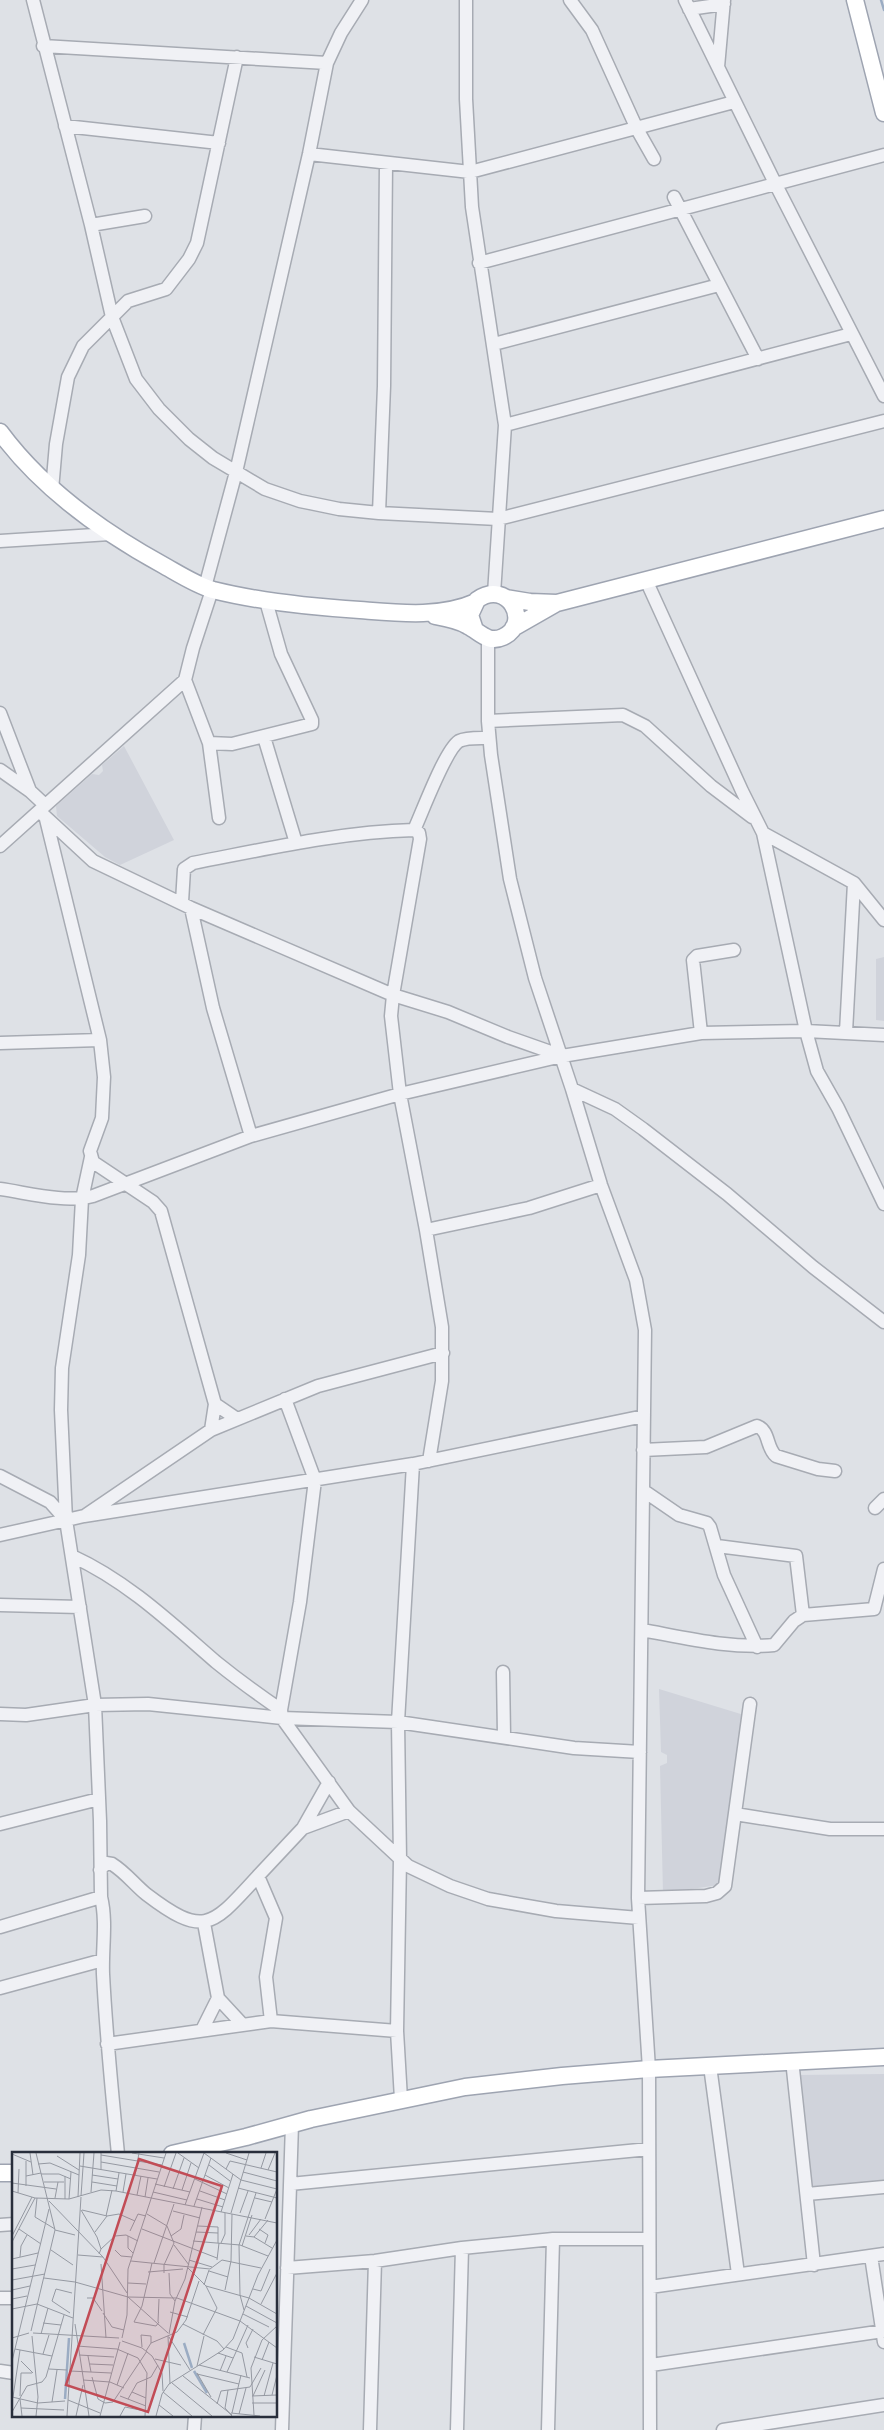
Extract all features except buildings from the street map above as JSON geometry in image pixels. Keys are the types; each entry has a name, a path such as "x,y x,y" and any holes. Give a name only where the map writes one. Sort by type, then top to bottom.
{"main road":[{"path":"855,0 884,113"},
{"path":"0,432 14,451 52,490 110,534 139,552 208,588 266,601 311,607 423,613 452,610 476,602"},
{"path":"423,613 460,622 482,634 501,638 513,628 557,603 884,519"},
{"path":"482,634 470,618 476,602 482,596 500,596 530,602 557,603"},
{"path":"500,596 516,611 513,628"},
{"path":"188,2152 203,2150 292,2124 401,2099 465,2087 562,2076 649,2069 792,2060 884,2057"}],"street":[{"path":"32,0 91,225 112,316 136,379 159,409 189,439 213,458 265,489 300,501 339,509 498,519 884,421"},
{"path":"219,818 210,743 186,680 309,154 327,63 341,33 362,0"},
{"path":"466,0 466,99 474,233 494,344 505,425 498,519 500,596"},
{"path":"570,0 592,30 637,129 654,159"},
{"path":"718,67 724,2 687,4 734,102 884,396"},
{"path":"43,46 327,63"},
{"path":"52,490 61,411 68,377 83,346 128,301 166,289 189,260 197,243 237,57"},
{"path":"309,154 470,172 734,102"},
{"path":"65,126 219,143"},
{"path":"479,263 676,203 775,183 884,156"},
{"path":"379,513 384,386 386,163"},
{"path":"676,203 758,359"},
{"path":"91,225 145,216"},
{"path":"494,344 719,285"},
{"path":"505,425 851,334"},
{"path":"0,541 110,534"},
{"path":"646,580 754,818 764,833 806,1031 817,1071 838,1108 884,1204"},
{"path":"210,743 232,744 312,724 312,720 281,654 266,601"},
{"path":"482,634 489,738 510,879 535,978 562,1056 600,1185 628,1257 640,1300 646,1353 643,1450 638,1898 649,2069 650,2430"},
{"path":"0,846 44,812 186,680"},
{"path":"0,713 30,791 44,812 93,861 186,905 393,994 448,1012 508,1037 562,1056"},
{"path":"488,721 623,715 634,719 645,726 711,786 754,818"},
{"path":"264,737 296,843"},
{"path":"414,830 453,747 463,739 489,738"},
{"path":"0,770 30,791"},
{"path":"44,812 100,1040 104,1077 102,1118 90,1151 91,1156 93,1162 153,1202 161,1211 216,1404 211,1430"},
{"path":"252,1136 213,1008 186,905 184,869 187,865 296,843 375,832 414,830 419,833 420,840 393,994 391,1016 400,1094 442,1327 442,1381 429,1461"},
{"path":"764,833 854,883 884,920"},
{"path":"846,1032 854,883"},
{"path":"701,1033 693,960 697,956 734,950"},
{"path":"0,1189 82,1199 252,1136 400,1094 562,1056 701,1033 806,1031 884,1035"},
{"path":"0,1043 100,1040"},
{"path":"572,1089 615,1109 643,1129 727,1194 813,1267 884,1322"},
{"path":"91,1156 82,1199 79,1255 71,1294 61,1387 66,1520 95,1705 101,1898 104,1909 103,1960 107,2044 118,2152"},
{"path":"426,1230 529,1208 600,1185"},
{"path":"84,1516 211,1430 318,1386 443,1354"},
{"path":"282,1714 300,1602 314,1480 285,1398"},
{"path":"216,1404 237,1419"},
{"path":"0,1535 84,1516 413,1464 644,1416"},
{"path":"643,1450 706,1448 757,1426 765,1432 771,1452 776,1456 818,1469 835,1471"},
{"path":"401,2099 397,2031 400,1859 398,1722 413,1464"},
{"path":"0,1476 50,1502 66,1520"},
{"path":"644,1491 679,1515 707,1523 717,1546 727,1582 757,1647"},
{"path":"717,1546 796,1556 802,1615"},
{"path":"72,1556 95,1566 156,1610 282,1714 349,1811 408,1866 450,1886 488,1899 556,1911 639,1918"},
{"path":"642,1630 711,1643 757,1647 774,1645 794,1621 802,1615 874,1609 884,1569"},
{"path":"0,1605 80,1607"},
{"path":"503,1672 504,1736"},
{"path":"0,1714 26,1715 95,1705 148,1704 398,1722 504,1736 574,1748 640,1752"},
{"path":"638,1898 706,1896 717,1893 725,1886 750,1704"},
{"path":"100,1870 106,1863 112,1864 169,1910 192,1922 204,1923 233,1904 302,1828 329,1782"},
{"path":"0,1824 99,1799"},
{"path":"302,1828 349,1811"},
{"path":"734,1814 830,1829 884,1829"},
{"path":"258,1876 276,1918 266,1977 271,2021"},
{"path":"0,1926 101,1898"},
{"path":"204,1923 218,1998 243,2025"},
{"path":"0,1988 103,1960"},
{"path":"202,2030 218,1998"},
{"path":"107,2044 271,2021 397,2031"},
{"path":"792,2060 814,2265"},
{"path":"710,2066 738,2274"},
{"path":"282,2430 280,2404 292,2124"},
{"path":"290,2184 649,2149"},
{"path":"807,2194 884,2187"},
{"path":"287,2268 375,2261 462,2248 553,2239 649,2239"},
{"path":"548,2430 553,2239"},
{"path":"457,2430 462,2248"},
{"path":"650,2286 878,2255 883,2335 650,2365"},
{"path":"370,2430 375,2261"},
{"path":"724,2430 884,2405"}],"shaded area":[{"path":"124,746 174,840 120,865 105,857 57,816 56,806 92,774 99,775 103,771 102,765"},
{"path":"884,957 884,1021 876,1020 876,959"},
{"path":"659,1689 744,1715 719,1885 663,1893 660,1766 667,1763 667,1755 661,1752"},
{"path":"884,2074 884,2183 813,2190 798,2075"}],"waterway":[{"path":"881,0 884,10"}]}
